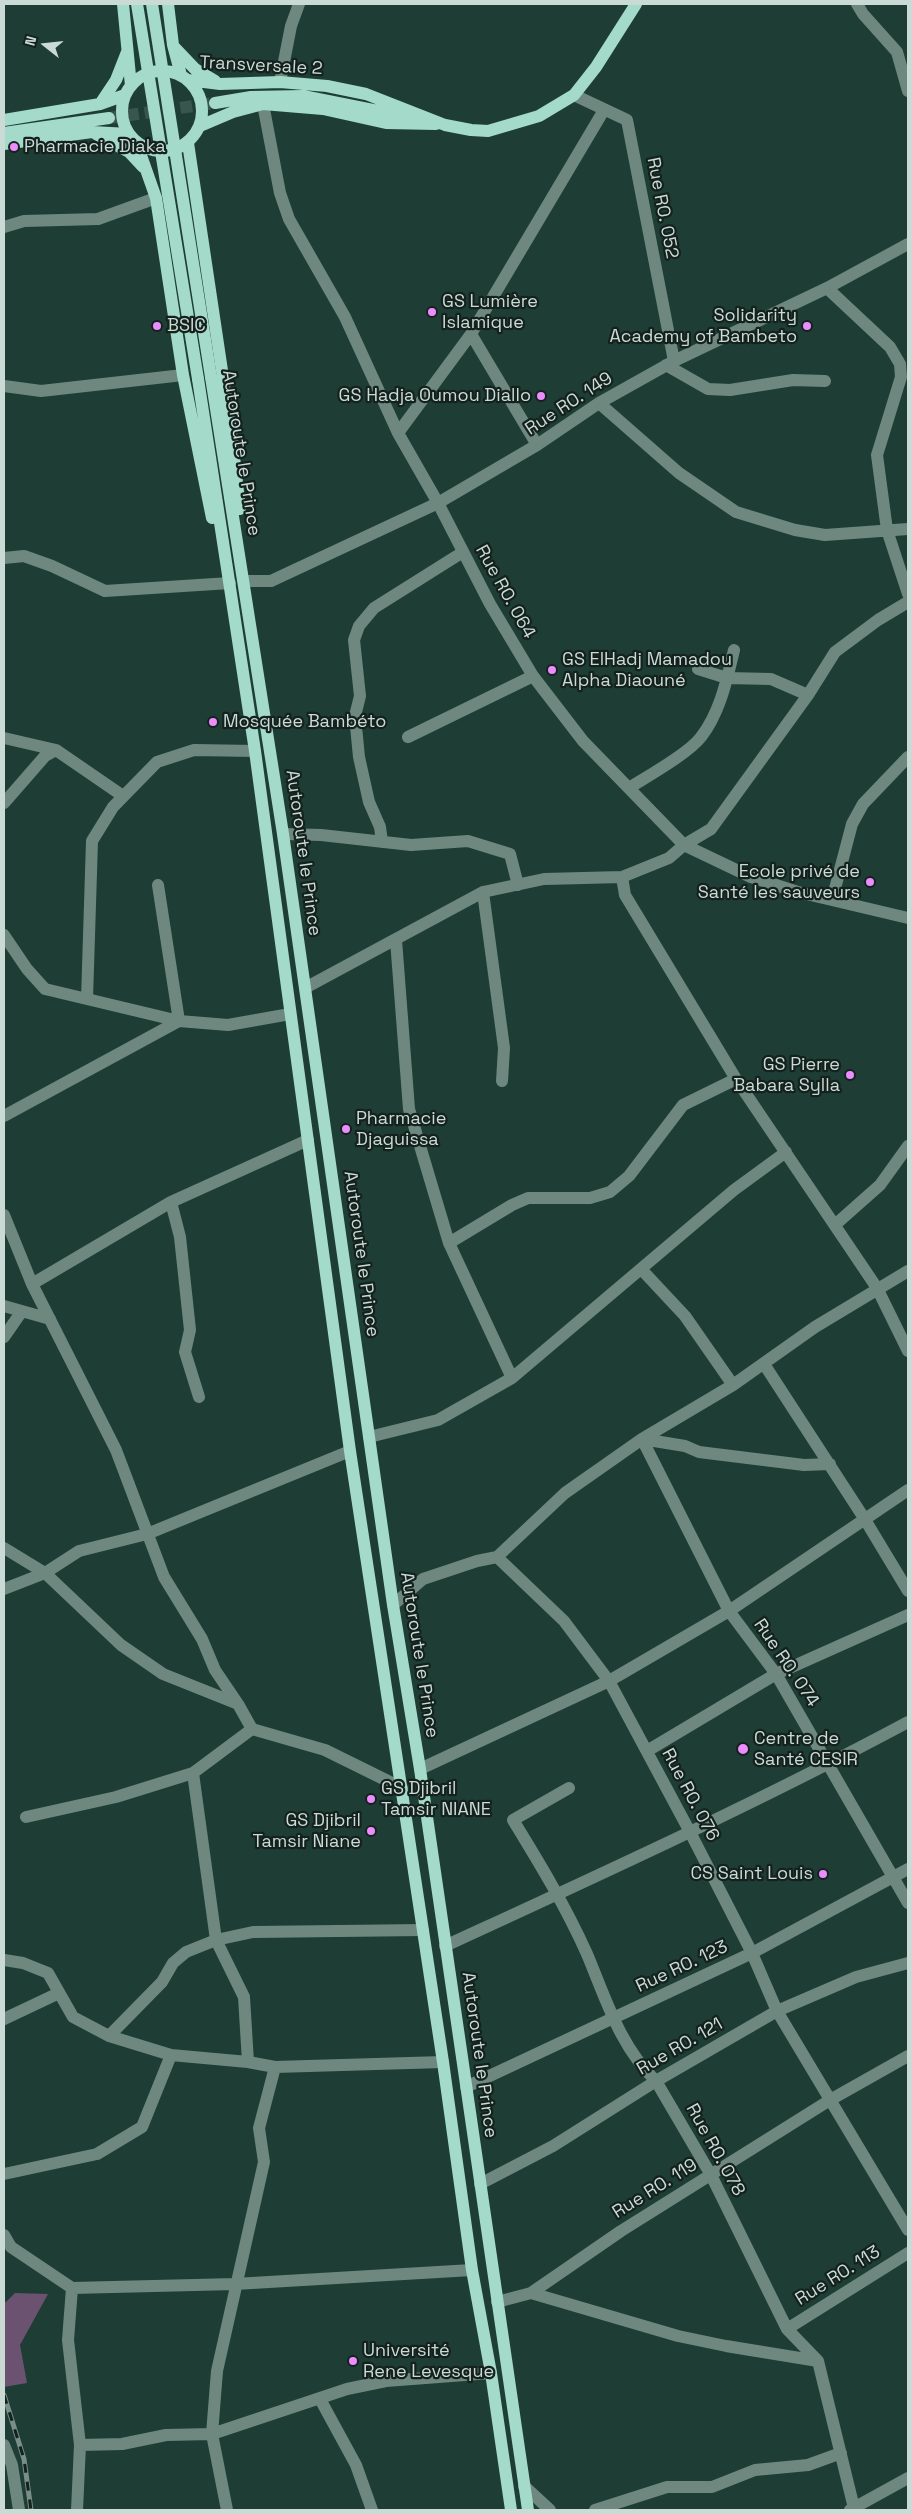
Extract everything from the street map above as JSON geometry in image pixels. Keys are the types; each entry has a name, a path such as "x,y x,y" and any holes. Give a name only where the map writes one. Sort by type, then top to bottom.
{"main road":[{"path":"123,4 129,47 128,90 122,115 149,173 156,198 183,375 210,512 230,583"},
{"name":"Autoroute le Prince","path":"137,4 230,583 255,751 350,1451 443,2062 472,2270 491,2373 511,2510"},
{"name":"Autoroute le Prince","path":"152,4 245,581 283,834 393,1604 420,1769 528,2510"},
{"path":"168,4 173,45 185,78"},
{"name":"Transversale 2","path":"200,126 233,112 263,104 323,109 386,123 445,125 471,130 497,129 539,116 574,95 596,67 636,4"},
{"path":"173,45 195,69 220,84"},
{"path":"100,104 116,80 129,47"},
{"path":"4,120 100,104 128,90 142,76 155,72 168,71 185,78 197,90 202,101 203,114 200,126 188,148 231,431 245,581"},
{"name":"Transversale 2","path":"185,78 220,84 280,82 327,86 366,94 445,125"},
{"path":"215,103 251,97 303,96 445,125"},
{"path":"4,144 92,132 133,139 149,150 162,152 188,148 233,112"},
{"path":"4,133 109,118"},
{"path":"92,132 129,152 149,173"}],"street":[{"path":"280,82 291,26 298,4"},
{"path":"857,4 863,14 896,52 908,91"},
{"name":"Rue RO. 052","path":"574,95 627,120 670,363"},
{"name":"Rue RO. 064","path":"263,104 280,193 289,220 345,317 398,433 438,503 490,604 533,676 583,741 684,845 751,877 832,900 908,918"},
{"path":"398,433 471,334 604,110"},
{"path":"4,227 24,221 98,219 156,198"},
{"name":"Rue RO. 149","path":"245,581 272,581 438,503 537,445 599,403 670,363 827,288 908,244"},
{"path":"827,288 890,347 900,364 901,376 876,454 887,530 908,594"},
{"path":"471,334 537,445"},
{"path":"670,363 708,389 730,390 793,380 825,380"},
{"path":"4,386 41,391 183,375"},
{"path":"599,403 679,473 736,512 795,530 825,535 908,529"},
{"path":"382,842 380,826 369,802 360,757 355,716 360,696 354,640 359,626 374,608 463,552"},
{"path":"4,558 24,556 52,566 105,591 230,583"},
{"path":"304,988 483,892 544,879 622,877 669,858 684,845 711,829 808,695 835,652 878,620 908,602"},
{"path":"629,788 700,738 712,720 727,678 734,650"},
{"path":"698,669 727,678 771,679 808,695"},
{"path":"408,737 533,676"},
{"path":"4,738 56,750 123,796"},
{"path":"4,803 44,756 56,750"},
{"path":"87,999 92,841 113,807 157,762 194,750 255,751"},
{"path":"832,900 852,824 863,804 908,757"},
{"path":"283,834 321,835 411,845 468,840 510,854 518,885"},
{"path":"622,877 625,894 736,1079 836,1224 877,1288 908,1351"},
{"path":"158,885 179,1022"},
{"path":"483,892 504,1048 502,1081"},
{"path":"4,935 27,969 45,989 179,1022 228,1025 290,1014"},
{"path":"396,940 409,1109 449,1243 512,1378"},
{"path":"4,1116 179,1022"},
{"path":"449,1243 512,1205 528,1198 590,1198 610,1192 629,1176 683,1105 736,1079"},
{"path":"32,1284 171,1202 308,1140"},
{"path":"836,1224 880,1185 908,1146"},
{"path":"369,1437 438,1420 512,1378 642,1270 734,1190 786,1152"},
{"path":"171,1202 180,1237 190,1330 185,1352 199,1396"},
{"path":"4,1214 32,1284 116,1450 164,1577 202,1639 215,1670 252,1729 325,1750 402,1788"},
{"path":"642,1270 685,1316 733,1385"},
{"path":"393,1604 423,1579 477,1561 497,1557 565,1493 642,1439 733,1385 815,1327 908,1271"},
{"path":"4,1306 50,1319"},
{"path":"4,1337 22,1310"},
{"path":"764,1364 830,1464 908,1591"},
{"path":"642,1439 685,1446 699,1452 804,1465 830,1464"},
{"name":"Rue RO. 074","path":"642,1439 729,1611 776,1674 908,1902"},
{"path":"4,1589 44,1573 79,1551 147,1534 350,1451"},
{"path":"420,1769 609,1681 729,1611 908,1490"},
{"path":"4,1548 44,1573 121,1645 156,1669 238,1704"},
{"name":"Rue RO. 076","path":"497,1557 564,1621 609,1681 752,1953 777,2011 908,2230"},
{"path":"646,1751 776,1674 908,1615"},
{"path":"445,1946 690,1832 829,1764 908,1722"},
{"path":"26,1817 116,1797 193,1773 252,1729"},
{"path":"193,1773 216,1940 244,1997 248,2062"},
{"name":"Rue RO. 078","path":"569,1788 513,1820 558,1894 587,1955 612,2020 645,2071 656,2081 711,2175 787,2329 818,2361"},
{"name":"Rue RO. 123","path":"466,2087 752,1953 908,1869"},
{"path":"109,2036 162,1982 172,1963 186,1952 216,1940 253,1932 423,1930"},
{"path":"4,1960 23,1963 48,1973 73,2017 109,2036 171,2055 248,2062 276,2067 443,2062"},
{"name":"Rue RO. 121","path":"480,2184 553,2146 656,2081 777,2011 856,1977 908,1963"},
{"path":"4,2019 59,1993"},
{"path":"4,2174 97,2154 142,2127 171,2055"},
{"name":"Rue RO. 119","path":"497,2302 531,2293 621,2231 830,2100 908,2056"},
{"path":"227,2510 212,2434 217,2371 235,2284 264,2162 259,2128 276,2067"},
{"path":"4,2235 11,2247 72,2288 235,2284 472,2270"},
{"name":"Rue RO. 113","path":"787,2329 908,2253"},
{"path":"72,2288 68,2340 80,2445 77,2510"},
{"path":"531,2293 678,2336 818,2361 841,2453 852,2509 908,2478"},
{"path":"80,2445 122,2444 166,2435 212,2434 347,2389 386,2381 491,2373"},
{"path":"320,2399 356,2465 372,2510"},
{"path":"4,2445 12,2465 19,2510"},
{"path":"595,2510 667,2487 712,2487 755,2470 808,2464 841,2453"},
{"path":"524,2486 550,2510"}],"shaded area":[{"path":"15,2293 48,2294 20,2345 27,2383 4,2387 4,2301 6,2302"}],"tunnel":[{"path":"109,118 215,103"}],"railway":[{"path":"4,2395 24,2459 31,2510"}],"place":[{"name":"Pharmacie Diaka","path":"14,147"},
{"name":"GS Lumière Islamique","path":"432,312"},
{"name":"BSIC","path":"157,326"},
{"name":"Solidarity Academy of Bambeto","path":"807,326"},
{"name":"GS Hadja Oumou Diallo","path":"541,396"},
{"name":"GS ElHadj Mamadou Alpha Diaouné","path":"552,670"},
{"name":"Mosquée Bambéto","path":"213,722"},
{"name":"Ecole privé de Santé les sauveurs","path":"870,882"},
{"name":"GS Pierre Babara Sylla","path":"850,1075"},
{"name":"Pharmacie Djaguissa","path":"346,1129"},
{"name":"Centre de Santé CESIR","path":"743,1749"},
{"name":"GS Djibril Tamsir NIANE","path":"371,1799"},
{"name":"GS Djibril Tamsir Niane","path":"371,1831"},
{"name":"CS Saint Louis","path":"823,1874"},
{"name":"Université Rene Levesque","path":"353,2361"}]}
